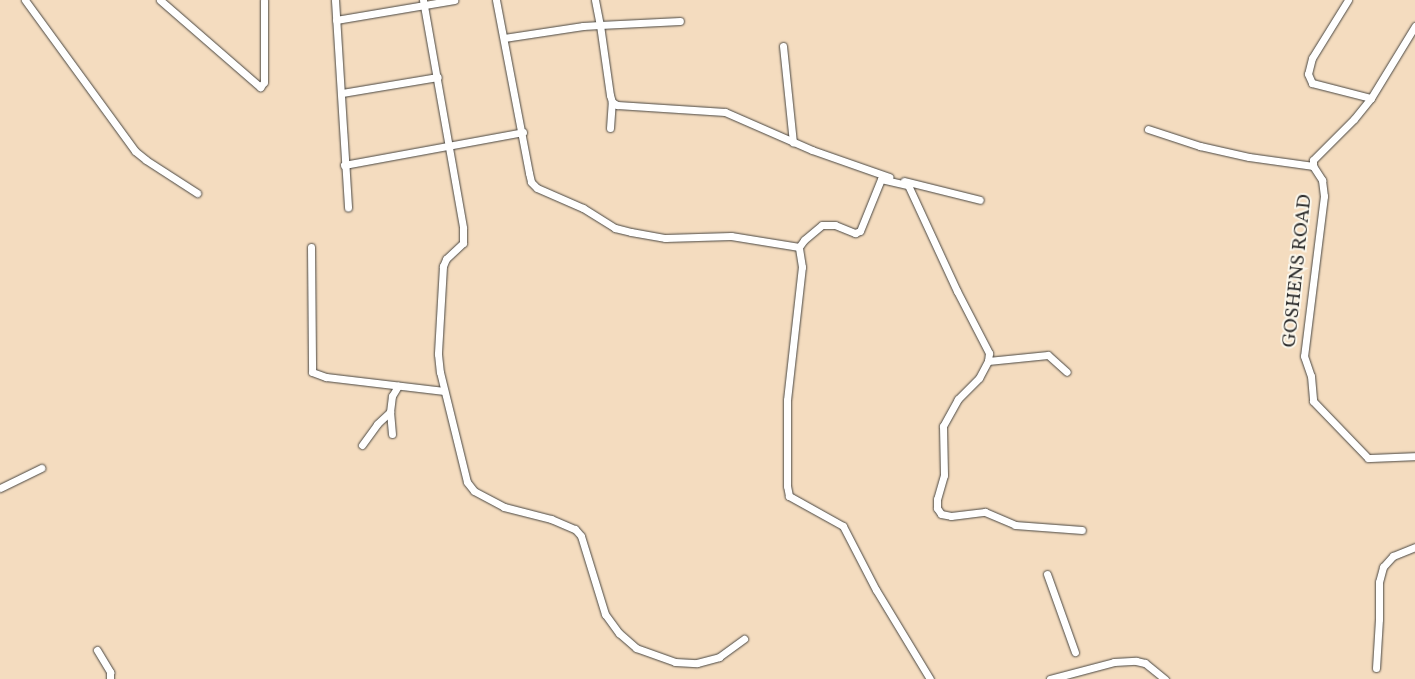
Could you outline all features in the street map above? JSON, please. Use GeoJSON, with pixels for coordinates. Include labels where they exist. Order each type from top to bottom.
{"type":"FeatureCollection","features":[{"type":"Feature","properties":{"kind":"street"},"geometry":{"type":"LineString","coordinates":[[25,0],[135,150],[196,193]]}},
{"type":"Feature","properties":{"kind":"street"},"geometry":{"type":"LineString","coordinates":[[160,0],[260,87],[264,82],[265,63],[264,0]]}},
{"type":"Feature","properties":{"kind":"street"},"geometry":{"type":"LineString","coordinates":[[335,0],[348,208]]}},
{"type":"Feature","properties":{"kind":"street"},"geometry":{"type":"LineString","coordinates":[[336,20],[424,3],[454,0]]}},
{"type":"Feature","properties":{"kind":"street"},"geometry":{"type":"LineString","coordinates":[[496,0],[523,132],[531,182],[537,188],[583,208],[615,228],[665,238],[731,236],[799,247]]}},
{"type":"Feature","properties":{"kind":"street"},"geometry":{"type":"LineString","coordinates":[[595,0],[612,102],[610,128]]}},
{"type":"Feature","properties":{"kind":"street"},"geometry":{"type":"LineString","coordinates":[[1348,0],[1312,58],[1308,74],[1312,83],[1371,98]]}},
{"type":"Feature","properties":{"kind":"street"},"geometry":{"type":"LineString","coordinates":[[424,3],[463,228],[463,243],[446,259],[441,275],[438,354],[444,391],[464,474],[470,487],[504,507],[551,519],[575,529],[580,536],[605,614],[619,632],[636,648],[675,662],[697,663],[719,657],[744,639]]}},
{"type":"Feature","properties":{"kind":"street"},"geometry":{"type":"LineString","coordinates":[[504,38],[583,26],[680,21]]}},
{"type":"Feature","properties":{"kind":"street","name":"GOSHENS ROAD"},"geometry":{"type":"LineString","coordinates":[[1415,26],[1371,98],[1354,119],[1313,160],[1313,166],[1322,180],[1324,196],[1304,356],[1311,376],[1313,401],[1368,458],[1415,456]]}},
{"type":"Feature","properties":{"kind":"street"},"geometry":{"type":"LineString","coordinates":[[783,46],[793,142]]}},
{"type":"Feature","properties":{"kind":"street"},"geometry":{"type":"LineString","coordinates":[[342,93],[438,77]]}},
{"type":"Feature","properties":{"kind":"street"},"geometry":{"type":"LineString","coordinates":[[612,102],[625,107],[725,112],[793,142],[874,172],[980,200]]}},
{"type":"Feature","properties":{"kind":"street"},"geometry":{"type":"LineString","coordinates":[[1148,129],[1200,146],[1241,155],[1313,166]]}},
{"type":"Feature","properties":{"kind":"street"},"geometry":{"type":"LineString","coordinates":[[344,165],[448,148],[523,132]]}},
{"type":"Feature","properties":{"kind":"street"},"geometry":{"type":"LineString","coordinates":[[930,679],[876,590],[843,526],[789,496],[787,486],[787,400],[802,267],[799,247],[804,240],[822,225],[835,225],[855,233],[860,231],[881,179],[908,185],[957,291],[989,353],[988,361],[979,378],[951,409],[943,426],[944,475],[937,499],[937,508],[941,514],[951,516],[985,512],[1015,525],[1082,530]]}},
{"type":"Feature","properties":{"kind":"street"},"geometry":{"type":"LineString","coordinates":[[311,247],[312,372],[326,377],[444,391]]}},
{"type":"Feature","properties":{"kind":"street"},"geometry":{"type":"LineString","coordinates":[[988,361],[1048,355],[1066,372]]}},
{"type":"Feature","properties":{"kind":"street"},"geometry":{"type":"LineString","coordinates":[[392,434],[390,412],[392,396],[398,386]]}},
{"type":"Feature","properties":{"kind":"street"},"geometry":{"type":"LineString","coordinates":[[362,445],[377,424],[390,412]]}},
{"type":"Feature","properties":{"kind":"street"},"geometry":{"type":"LineString","coordinates":[[0,488],[41,468]]}},
{"type":"Feature","properties":{"kind":"street"},"geometry":{"type":"LineString","coordinates":[[1376,668],[1379,582],[1383,567],[1393,556],[1415,547]]}},
{"type":"Feature","properties":{"kind":"street"},"geometry":{"type":"LineString","coordinates":[[1047,574],[1075,652]]}},
{"type":"Feature","properties":{"kind":"street"},"geometry":{"type":"LineString","coordinates":[[97,650],[110,672],[110,679]]}},
{"type":"Feature","properties":{"kind":"street"},"geometry":{"type":"LineString","coordinates":[[1050,679],[1114,662],[1136,661],[1145,663],[1165,679]]}}]}
